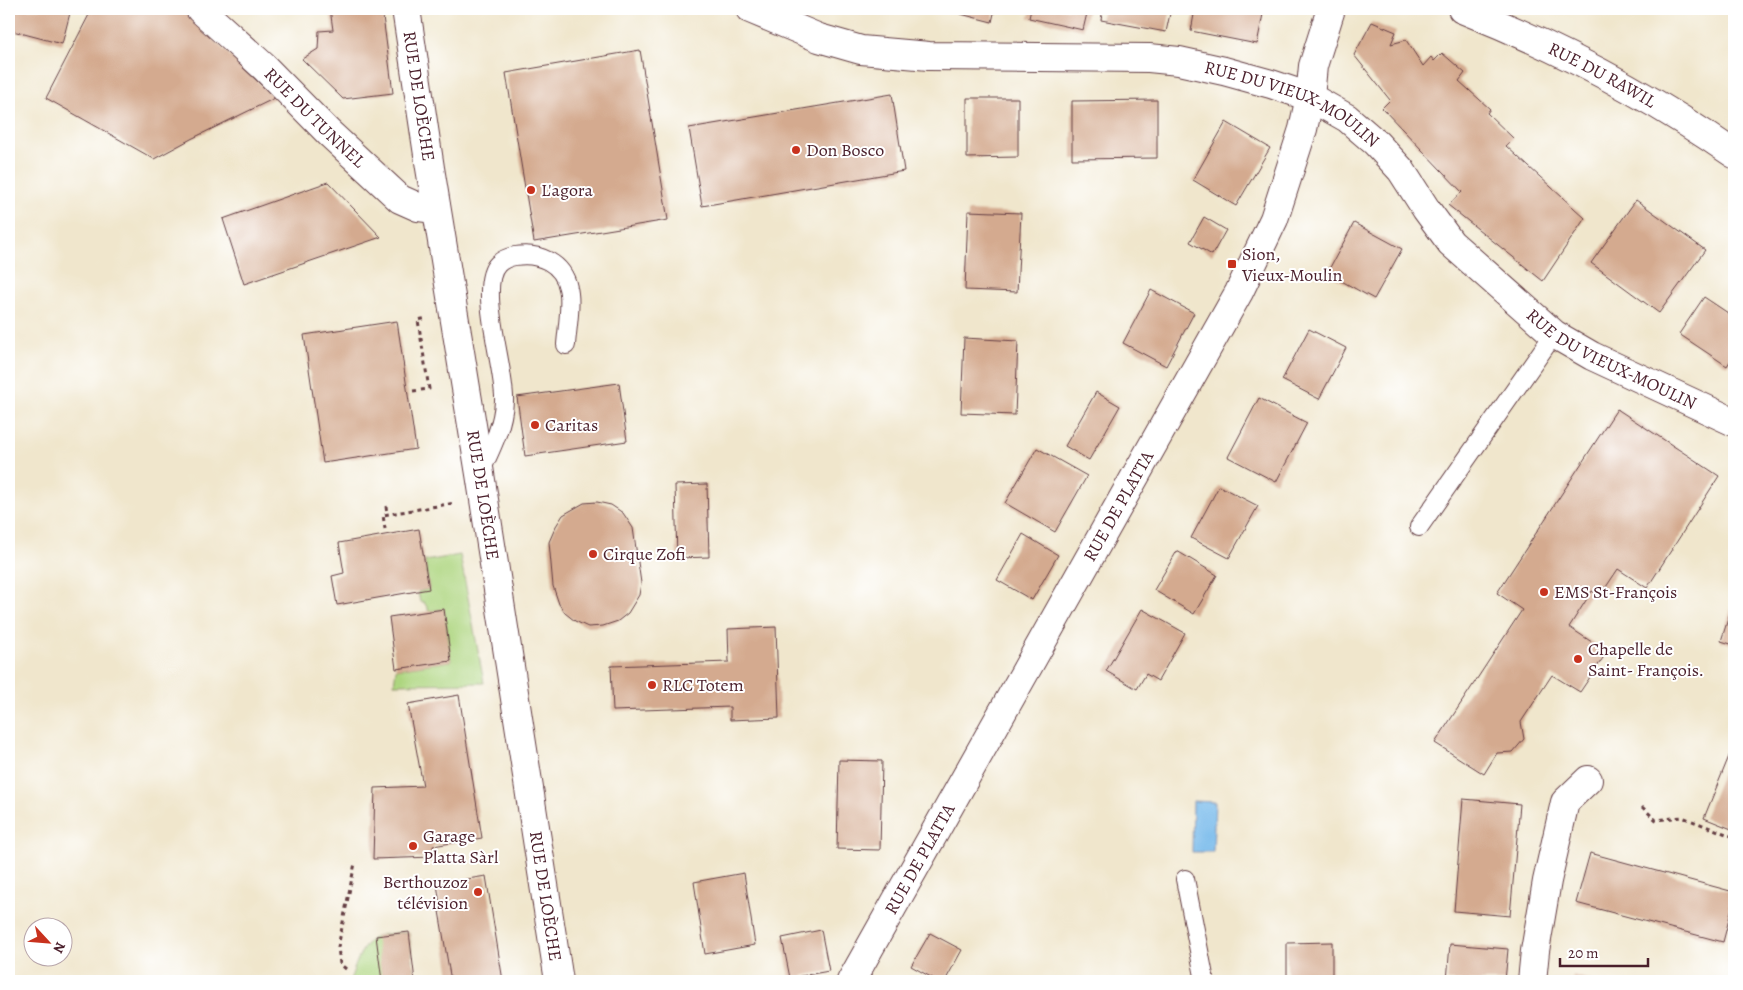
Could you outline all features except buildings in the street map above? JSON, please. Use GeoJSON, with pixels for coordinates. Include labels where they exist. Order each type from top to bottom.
{"type":"FeatureCollection","features":[{"type":"Feature","properties":{"kind":"street","name":"RUE DU TUNNEL"},"geometry":{"type":"LineString","coordinates":[[200,9],[263,66],[329,133],[400,199],[418,207],[436,207]]}},
{"type":"Feature","properties":{"kind":"street","name":"RUE DE LOÈCHE"},"geometry":{"type":"LineString","coordinates":[[406,9],[559,981]]}},
{"type":"Feature","properties":{"kind":"street","name":"RUE DU VIEUX-MOULIN"},"geometry":{"type":"LineString","coordinates":[[750,9],[819,38],[861,50],[929,56],[1149,58],[1179,61],[1224,71],[1310,97],[1347,118],[1376,143],[1401,170],[1451,243],[1554,334],[1592,356],[1734,422]]}},
{"type":"Feature","properties":{"kind":"street","name":"RUE DE PLATTA"},"geometry":{"type":"LineString","coordinates":[[851,981],[1239,292],[1274,219],[1304,129],[1313,66],[1331,9]]}},
{"type":"Feature","properties":{"kind":"street","name":"RUE DU RAWIL"},"geometry":{"type":"LineString","coordinates":[[1462,9],[1590,66],[1697,128],[1734,154]]}},
{"type":"Feature","properties":{"kind":"street"},"geometry":{"type":"LineString","coordinates":[[1532,981],[1547,881],[1560,822],[1566,802],[1588,780]]}},
{"type":"Feature","properties":{"kind":"lane"},"geometry":{"type":"LineString","coordinates":[[480,474],[498,434],[504,401],[491,308],[491,279],[497,265],[506,258],[523,255],[539,256],[555,265],[563,275],[568,288],[569,314],[566,345]]}},
{"type":"Feature","properties":{"kind":"lane"},"geometry":{"type":"LineString","coordinates":[[1419,527],[1554,334]]}},
{"type":"Feature","properties":{"kind":"lane"},"geometry":{"type":"LineString","coordinates":[[1185,879],[1205,981]]}},
{"type":"Feature","properties":{"kind":"path"},"geometry":{"type":"LineString","coordinates":[[413,391],[429,389],[418,320],[428,318]]}},
{"type":"Feature","properties":{"kind":"path"},"geometry":{"type":"LineString","coordinates":[[386,529],[383,515],[456,503]]}},
{"type":"Feature","properties":{"kind":"path"},"geometry":{"type":"LineString","coordinates":[[386,506],[388,514]]}},
{"type":"Feature","properties":{"kind":"path"},"geometry":{"type":"LineString","coordinates":[[1642,807],[1656,820],[1682,817],[1734,837]]}},
{"type":"Feature","properties":{"kind":"path"},"geometry":{"type":"LineString","coordinates":[[346,969],[340,964],[338,947],[355,864]]}},
{"type":"Feature","properties":{"kind":"green space"},"geometry":{"type":"Polygon","coordinates":[[[460,555],[484,683],[394,684],[396,669],[451,661],[444,609],[429,611],[424,602],[420,602],[418,592],[429,589],[425,561],[460,555]]]}},
{"type":"Feature","properties":{"kind":"green space"},"geometry":{"type":"Polygon","coordinates":[[[409,932],[415,981],[350,981],[360,955],[368,943],[378,936],[385,934],[409,932]]]}},
{"type":"Feature","properties":{"kind":"water"},"geometry":{"type":"Polygon","coordinates":[[[1193,801],[1215,802],[1213,852],[1192,852],[1193,801]]]}},
{"type":"Feature","properties":{"kind":"place","name":"Don Bosco"},"geometry":{"type":"Point","coordinates":[796,150]}},
{"type":"Feature","properties":{"kind":"place","name":"L'agora"},"geometry":{"type":"Point","coordinates":[531,190]}},
{"type":"Feature","properties":{"kind":"place","name":"Sion, Vieux-Moulin"},"geometry":{"type":"Point","coordinates":[1232,264]}},
{"type":"Feature","properties":{"kind":"place","name":"Caritas"},"geometry":{"type":"Point","coordinates":[535,425]}},
{"type":"Feature","properties":{"kind":"place","name":"Cirque Zofi"},"geometry":{"type":"Point","coordinates":[593,554]}},
{"type":"Feature","properties":{"kind":"place","name":"EMS St-François"},"geometry":{"type":"Point","coordinates":[1544,592]}},
{"type":"Feature","properties":{"kind":"place","name":"Chapelle de Saint- François."},"geometry":{"type":"Point","coordinates":[1578,659]}},
{"type":"Feature","properties":{"kind":"place","name":"RLC Totem"},"geometry":{"type":"Point","coordinates":[652,685]}},
{"type":"Feature","properties":{"kind":"place","name":"Garage Platta Sàrl"},"geometry":{"type":"Point","coordinates":[413,846]}},
{"type":"Feature","properties":{"kind":"place","name":"Berthouzoz télévision"},"geometry":{"type":"Point","coordinates":[478,892]}}]}
